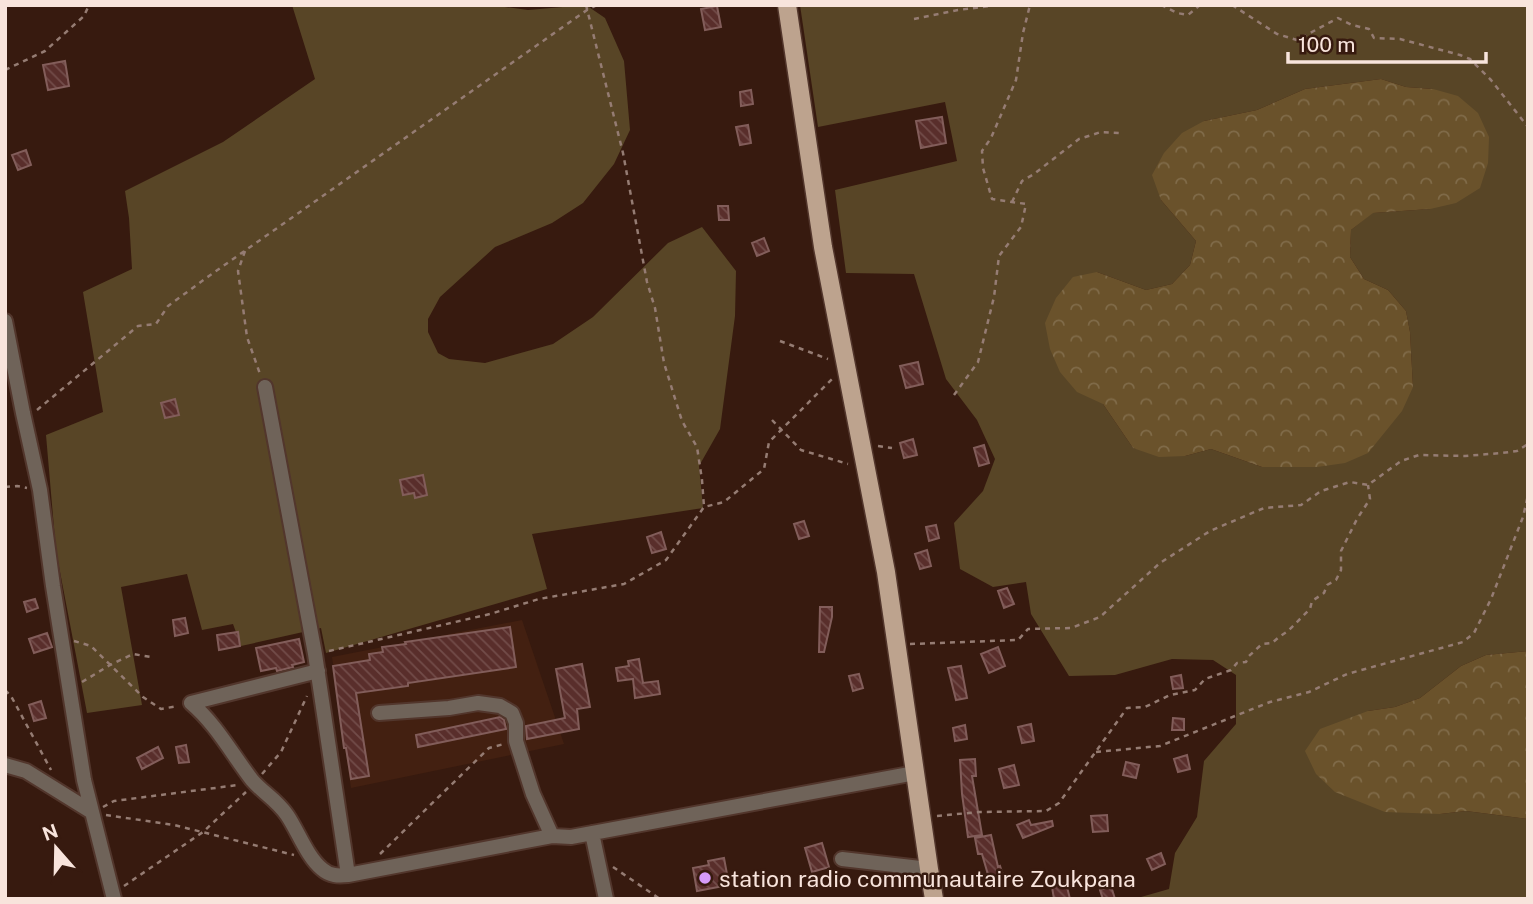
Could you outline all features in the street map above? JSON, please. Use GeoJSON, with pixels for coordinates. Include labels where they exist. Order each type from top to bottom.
{"type":"FeatureCollection","features":[{"type":"Feature","properties":{"kind":"main road"},"geometry":{"type":"LineString","coordinates":[[787,5],[823,247],[886,572],[934,899]]}},
{"type":"Feature","properties":{"kind":"street"},"geometry":{"type":"LineString","coordinates":[[5,321],[40,490],[80,756],[113,896]]}},
{"type":"Feature","properties":{"kind":"street"},"geometry":{"type":"LineString","coordinates":[[265,387],[318,671],[348,875]]}},
{"type":"Feature","properties":{"kind":"street"},"geometry":{"type":"LineString","coordinates":[[191,703],[318,671]]}},
{"type":"Feature","properties":{"kind":"street"},"geometry":{"type":"LineString","coordinates":[[191,703],[204,714],[255,783],[275,800],[287,815],[314,860],[323,870],[335,876],[552,836],[570,837],[915,773]]}},
{"type":"Feature","properties":{"kind":"street"},"geometry":{"type":"LineString","coordinates":[[379,713],[478,704],[500,706],[512,713],[516,723],[516,741],[533,794],[552,836]]}},
{"type":"Feature","properties":{"kind":"street"},"geometry":{"type":"LineString","coordinates":[[5,765],[26,771],[92,812]]}},
{"type":"Feature","properties":{"kind":"street"},"geometry":{"type":"LineString","coordinates":[[592,833],[606,899]]}},
{"type":"Feature","properties":{"kind":"street"},"geometry":{"type":"LineString","coordinates":[[842,859],[929,869]]}},
{"type":"Feature","properties":{"kind":"path"},"geometry":{"type":"LineString","coordinates":[[5,70],[46,51],[84,16],[89,5]]}},
{"type":"Feature","properties":{"kind":"path"},"geometry":{"type":"LineString","coordinates":[[586,5],[623,153],[664,363],[682,421],[697,447],[704,507]]}},
{"type":"Feature","properties":{"kind":"path"},"geometry":{"type":"LineString","coordinates":[[23,413],[39,410],[138,326],[156,324],[168,306],[597,5]]}},
{"type":"Feature","properties":{"kind":"path"},"geometry":{"type":"LineString","coordinates":[[914,19],[999,5]]}},
{"type":"Feature","properties":{"kind":"path"},"geometry":{"type":"LineString","coordinates":[[954,395],[978,362],[994,297],[999,256],[1021,227],[1026,204],[992,199],[983,168],[982,151],[991,138],[1016,80],[1030,5]]}},
{"type":"Feature","properties":{"kind":"path"},"geometry":{"type":"LineString","coordinates":[[1161,5],[1188,15],[1200,5]]}},
{"type":"Feature","properties":{"kind":"path"},"geometry":{"type":"LineString","coordinates":[[1232,5],[1278,34],[1297,40],[1338,18],[1368,29],[1374,38],[1400,39],[1470,59],[1491,80],[1528,127]]}},
{"type":"Feature","properties":{"kind":"path"},"geometry":{"type":"LineString","coordinates":[[1012,202],[1022,181],[1079,139],[1101,132],[1121,133]]}},
{"type":"Feature","properties":{"kind":"path"},"geometry":{"type":"LineString","coordinates":[[246,251],[238,271],[247,337],[265,387]]}},
{"type":"Feature","properties":{"kind":"path"},"geometry":{"type":"LineString","coordinates":[[315,654],[490,614],[539,599],[624,584],[666,560],[704,507],[723,502],[764,469],[769,442],[846,366],[780,341]]}},
{"type":"Feature","properties":{"kind":"path"},"geometry":{"type":"LineString","coordinates":[[772,420],[801,450],[866,469]]}},
{"type":"Feature","properties":{"kind":"path"},"geometry":{"type":"LineString","coordinates":[[896,645],[1017,640],[1028,629],[1071,628],[1100,617],[1160,563],[1210,531],[1264,508],[1301,505],[1321,491],[1350,482],[1368,485],[1401,461],[1419,455],[1465,456],[1517,452],[1528,444]]}},
{"type":"Feature","properties":{"kind":"path"},"geometry":{"type":"LineString","coordinates":[[921,817],[979,812],[1046,811],[1059,803],[1127,708],[1145,707],[1170,695],[1195,690],[1205,678],[1231,670],[1237,663],[1246,662],[1262,644],[1272,643],[1310,609],[1312,601],[1324,593],[1327,584],[1336,580],[1341,570],[1340,551],[1370,499],[1368,485]]}},
{"type":"Feature","properties":{"kind":"path"},"geometry":{"type":"LineString","coordinates":[[5,487],[40,490]]}},
{"type":"Feature","properties":{"kind":"path"},"geometry":{"type":"LineString","coordinates":[[1096,752],[1160,746],[1269,702],[1309,692],[1347,674],[1463,642],[1474,633],[1491,599],[1523,517],[1528,495]]}},
{"type":"Feature","properties":{"kind":"path"},"geometry":{"type":"LineString","coordinates":[[62,637],[91,646],[143,697],[161,709],[191,703]]}},
{"type":"Feature","properties":{"kind":"path"},"geometry":{"type":"LineString","coordinates":[[70,689],[133,654],[151,657]]}},
{"type":"Feature","properties":{"kind":"path"},"geometry":{"type":"LineString","coordinates":[[5,690],[11,696],[52,771]]}},
{"type":"Feature","properties":{"kind":"path"},"geometry":{"type":"LineString","coordinates":[[113,896],[203,832],[255,783],[281,752],[308,694]]}},
{"type":"Feature","properties":{"kind":"path"},"geometry":{"type":"LineString","coordinates":[[380,854],[489,748],[516,741]]}},
{"type":"Feature","properties":{"kind":"path"},"geometry":{"type":"LineString","coordinates":[[92,812],[114,801],[255,783]]}},
{"type":"Feature","properties":{"kind":"path"},"geometry":{"type":"LineString","coordinates":[[92,812],[174,825],[314,860]]}},
{"type":"Feature","properties":{"kind":"path"},"geometry":{"type":"LineString","coordinates":[[596,856],[660,899]]}},
{"type":"Feature","properties":{"kind":"shaded area"},"geometry":{"type":"Polygon","coordinates":[[[292,5],[490,5],[528,10],[586,5],[605,18],[624,61],[630,130],[614,164],[583,203],[552,223],[495,247],[440,297],[428,319],[428,332],[438,353],[449,359],[485,363],[553,344],[593,317],[668,243],[702,227],[736,271],[735,316],[720,429],[699,466],[703,508],[532,534],[547,589],[326,653],[321,628],[241,646],[233,624],[202,630],[187,574],[121,587],[142,705],[87,713],[56,551],[46,435],[103,412],[83,292],[132,269],[125,191],[223,142],[315,79],[292,5]]]}},
{"type":"Feature","properties":{"kind":"shaded area"},"geometry":{"type":"Polygon","coordinates":[[[800,5],[1528,5],[1528,651],[1486,655],[1461,666],[1420,698],[1395,707],[1368,711],[1440,814],[1466,811],[1528,819],[1528,899],[1134,899],[1169,889],[1175,853],[1197,817],[1204,761],[1236,724],[1236,675],[1213,660],[1172,659],[1115,675],[1069,676],[1031,614],[1026,582],[993,587],[960,569],[954,523],[983,491],[995,459],[977,420],[946,379],[914,274],[846,273],[835,190],[957,161],[945,102],[818,127],[800,5]],[[1381,79],[1305,89],[1257,110],[1204,121],[1161,200],[1196,241],[1190,265],[1172,284],[1146,290],[1097,272],[1103,404],[1133,448],[1185,456],[1211,449],[1262,467],[1413,387],[1406,311],[1388,290],[1364,279],[1350,257],[1351,230],[1372,213],[1430,209],[1433,89],[1406,87],[1381,79]]]}},
{"type":"Feature","properties":{"kind":"shaded area"},"geometry":{"type":"Polygon","coordinates":[[[522,620],[564,744],[351,788],[332,657],[522,620]]]}},
{"type":"Feature","properties":{"kind":"green space"},"geometry":{"type":"Polygon","coordinates":[[[1381,79],[1406,87],[1433,89],[1458,96],[1478,113],[1489,137],[1488,163],[1480,188],[1456,203],[1430,209],[1373,213],[1351,230],[1350,257],[1364,279],[1388,290],[1406,311],[1413,387],[1402,411],[1368,453],[1345,463],[1317,467],[1262,467],[1211,449],[1185,456],[1159,457],[1133,448],[1103,404],[1077,392],[1060,372],[1050,349],[1045,323],[1056,298],[1073,277],[1097,272],[1146,290],[1172,284],[1190,265],[1196,241],[1161,200],[1152,175],[1164,153],[1182,133],[1204,121],[1257,110],[1305,89],[1381,79]]]}},
{"type":"Feature","properties":{"kind":"green space"},"geometry":{"type":"Polygon","coordinates":[[[1528,651],[1528,819],[1466,811],[1440,814],[1385,812],[1335,792],[1316,774],[1305,751],[1320,729],[1368,711],[1395,707],[1420,698],[1461,666],[1486,655],[1528,651]]]}},
{"type":"Feature","properties":{"kind":"building"},"geometry":{"type":"Polygon","coordinates":[[[717,6],[721,27],[705,30],[701,9],[717,6]]]}},
{"type":"Feature","properties":{"kind":"building"},"geometry":{"type":"Polygon","coordinates":[[[65,61],[69,86],[48,90],[43,65],[65,61]]]}},
{"type":"Feature","properties":{"kind":"building"},"geometry":{"type":"Polygon","coordinates":[[[751,90],[753,104],[741,106],[740,92],[751,90]]]}},
{"type":"Feature","properties":{"kind":"building"},"geometry":{"type":"Polygon","coordinates":[[[942,117],[946,143],[921,148],[916,121],[942,117]]]}},
{"type":"Feature","properties":{"kind":"building"},"geometry":{"type":"Polygon","coordinates":[[[748,125],[751,143],[740,145],[736,127],[748,125]]]}},
{"type":"Feature","properties":{"kind":"building"},"geometry":{"type":"Polygon","coordinates":[[[26,150],[31,165],[18,170],[12,155],[26,150]]]}},
{"type":"Feature","properties":{"kind":"building"},"geometry":{"type":"Polygon","coordinates":[[[718,206],[728,206],[729,220],[719,220],[718,206]]]}},
{"type":"Feature","properties":{"kind":"building"},"geometry":{"type":"Polygon","coordinates":[[[764,238],[769,251],[757,256],[752,243],[764,238]]]}},
{"type":"Feature","properties":{"kind":"building"},"geometry":{"type":"Polygon","coordinates":[[[918,362],[923,384],[906,388],[900,366],[918,362]]]}},
{"type":"Feature","properties":{"kind":"building"},"geometry":{"type":"Polygon","coordinates":[[[175,399],[179,415],[165,418],[161,403],[175,399]]]}},
{"type":"Feature","properties":{"kind":"building"},"geometry":{"type":"Polygon","coordinates":[[[913,439],[917,455],[904,458],[900,443],[913,439]]]}},
{"type":"Feature","properties":{"kind":"building"},"geometry":{"type":"Polygon","coordinates":[[[984,445],[989,463],[979,466],[974,448],[984,445]]]}},
{"type":"Feature","properties":{"kind":"building"},"geometry":{"type":"Polygon","coordinates":[[[423,475],[427,495],[415,498],[414,493],[403,495],[400,480],[423,475]]]}},
{"type":"Feature","properties":{"kind":"building"},"geometry":{"type":"Polygon","coordinates":[[[804,521],[809,536],[799,539],[794,524],[804,521]]]}},
{"type":"Feature","properties":{"kind":"building"},"geometry":{"type":"Polygon","coordinates":[[[936,525],[939,538],[929,541],[926,527],[936,525]]]}},
{"type":"Feature","properties":{"kind":"building"},"geometry":{"type":"Polygon","coordinates":[[[661,532],[666,549],[652,553],[647,537],[661,532]]]}},
{"type":"Feature","properties":{"kind":"building"},"geometry":{"type":"Polygon","coordinates":[[[927,550],[931,566],[920,569],[915,554],[927,550]]]}},
{"type":"Feature","properties":{"kind":"building"},"geometry":{"type":"Polygon","coordinates":[[[1007,588],[1014,604],[1004,608],[998,591],[1007,588]]]}},
{"type":"Feature","properties":{"kind":"building"},"geometry":{"type":"Polygon","coordinates":[[[35,599],[38,608],[27,612],[24,602],[35,599]]]}},
{"type":"Feature","properties":{"kind":"building"},"geometry":{"type":"Polygon","coordinates":[[[820,607],[832,607],[824,652],[819,652],[820,607]]]}},
{"type":"Feature","properties":{"kind":"building"},"geometry":{"type":"Polygon","coordinates":[[[185,618],[188,633],[175,636],[173,620],[185,618]]]}},
{"type":"Feature","properties":{"kind":"building"},"geometry":{"type":"Polygon","coordinates":[[[510,627],[516,667],[356,693],[369,776],[351,779],[333,666],[370,660],[369,654],[383,652],[382,647],[510,627]]]}},
{"type":"Feature","properties":{"kind":"building"},"geometry":{"type":"Polygon","coordinates":[[[238,632],[240,646],[219,650],[217,635],[238,632]]]}},
{"type":"Feature","properties":{"kind":"building"},"geometry":{"type":"Polygon","coordinates":[[[47,633],[52,647],[34,653],[29,639],[47,633]]]}},
{"type":"Feature","properties":{"kind":"building"},"geometry":{"type":"Polygon","coordinates":[[[299,639],[304,662],[277,671],[276,668],[261,671],[256,648],[299,639]]]}},
{"type":"Feature","properties":{"kind":"building"},"geometry":{"type":"Polygon","coordinates":[[[998,647],[1005,666],[989,673],[981,654],[998,647]]]}},
{"type":"Feature","properties":{"kind":"building"},"geometry":{"type":"Polygon","coordinates":[[[639,659],[643,683],[658,681],[660,694],[635,698],[633,679],[618,681],[616,668],[629,666],[628,661],[639,659]]]}},
{"type":"Feature","properties":{"kind":"building"},"geometry":{"type":"Polygon","coordinates":[[[582,664],[590,707],[577,709],[579,729],[527,739],[526,726],[565,718],[556,669],[582,664]]]}},
{"type":"Feature","properties":{"kind":"building"},"geometry":{"type":"Polygon","coordinates":[[[961,666],[967,698],[956,700],[948,668],[961,666]]]}},
{"type":"Feature","properties":{"kind":"building"},"geometry":{"type":"Polygon","coordinates":[[[859,674],[863,688],[853,691],[849,676],[859,674]]]}},
{"type":"Feature","properties":{"kind":"building"},"geometry":{"type":"Polygon","coordinates":[[[1181,675],[1183,688],[1173,689],[1171,677],[1181,675]]]}},
{"type":"Feature","properties":{"kind":"building"},"geometry":{"type":"Polygon","coordinates":[[[41,701],[46,718],[34,721],[29,705],[41,701]]]}},
{"type":"Feature","properties":{"kind":"building"},"geometry":{"type":"Polygon","coordinates":[[[500,717],[504,720],[506,729],[418,747],[416,735],[500,717]]]}},
{"type":"Feature","properties":{"kind":"building"},"geometry":{"type":"Polygon","coordinates":[[[1173,718],[1184,719],[1184,730],[1172,730],[1173,718]]]}},
{"type":"Feature","properties":{"kind":"building"},"geometry":{"type":"Polygon","coordinates":[[[1031,724],[1034,741],[1022,743],[1018,727],[1031,724]]]}},
{"type":"Feature","properties":{"kind":"building"},"geometry":{"type":"Polygon","coordinates":[[[965,725],[967,739],[955,741],[953,728],[965,725]]]}},
{"type":"Feature","properties":{"kind":"building"},"geometry":{"type":"Polygon","coordinates":[[[186,745],[189,762],[179,763],[176,747],[186,745]]]}},
{"type":"Feature","properties":{"kind":"building"},"geometry":{"type":"Polygon","coordinates":[[[158,747],[163,758],[142,769],[137,758],[158,747]]]}},
{"type":"Feature","properties":{"kind":"building"},"geometry":{"type":"Polygon","coordinates":[[[1187,755],[1190,769],[1178,772],[1174,759],[1187,755]]]}},
{"type":"Feature","properties":{"kind":"building"},"geometry":{"type":"Polygon","coordinates":[[[975,759],[976,776],[972,776],[982,835],[968,837],[960,760],[975,759]]]}},
{"type":"Feature","properties":{"kind":"building"},"geometry":{"type":"Polygon","coordinates":[[[1126,762],[1139,765],[1136,778],[1123,775],[1126,762]]]}},
{"type":"Feature","properties":{"kind":"building"},"geometry":{"type":"Polygon","coordinates":[[[1014,765],[1019,785],[1004,788],[999,769],[1014,765]]]}},
{"type":"Feature","properties":{"kind":"building"},"geometry":{"type":"Polygon","coordinates":[[[1107,815],[1108,831],[1093,832],[1091,816],[1107,815]]]}},
{"type":"Feature","properties":{"kind":"building"},"geometry":{"type":"Polygon","coordinates":[[[1029,820],[1031,825],[1052,821],[1053,826],[1023,838],[1017,825],[1029,820]]]}},
{"type":"Feature","properties":{"kind":"building"},"geometry":{"type":"Polygon","coordinates":[[[991,835],[998,867],[1000,866],[1005,881],[991,885],[982,854],[978,854],[975,838],[991,835]]]}},
{"type":"Feature","properties":{"kind":"building"},"geometry":{"type":"Polygon","coordinates":[[[822,843],[829,867],[812,872],[805,848],[822,843]]]}},
{"type":"Feature","properties":{"kind":"building"},"geometry":{"type":"Polygon","coordinates":[[[1161,853],[1165,864],[1152,870],[1147,859],[1161,853]]]}},
{"type":"Feature","properties":{"kind":"building"},"geometry":{"type":"Polygon","coordinates":[[[724,858],[729,885],[697,891],[693,868],[724,858]]]}},
{"type":"Feature","properties":{"kind":"building"},"geometry":{"type":"Polygon","coordinates":[[[1066,883],[1070,899],[1054,899],[1052,887],[1066,883]]]}},
{"type":"Feature","properties":{"kind":"building"},"geometry":{"type":"Polygon","coordinates":[[[1111,886],[1115,899],[1103,899],[1100,890],[1111,886]]]}},
{"type":"Feature","properties":{"kind":"place","name":"station radio communautaire Zoukpana"},"geometry":{"type":"Point","coordinates":[705,878]}}]}
